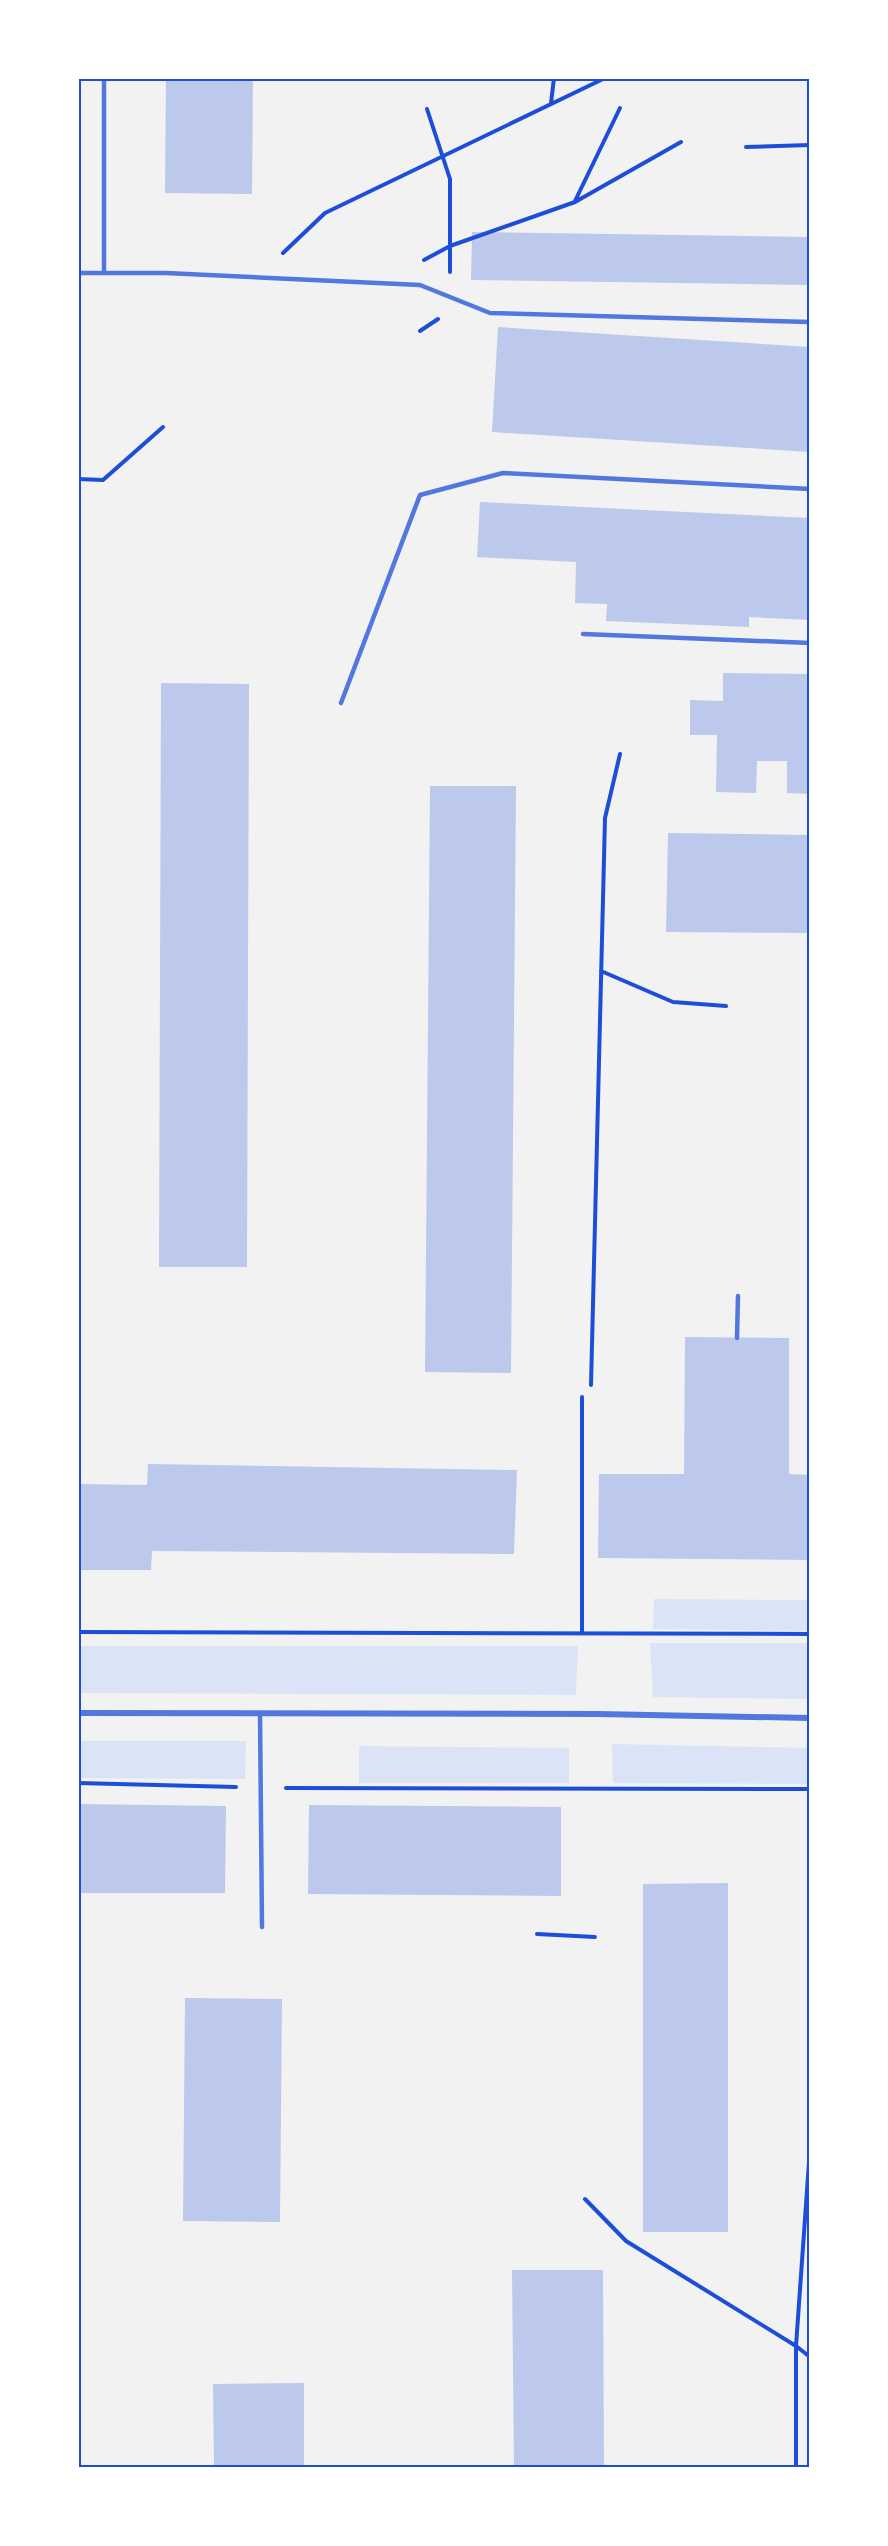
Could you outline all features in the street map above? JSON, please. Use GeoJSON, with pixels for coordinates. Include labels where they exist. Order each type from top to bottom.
{"type":"FeatureCollection","features":[{"type":"Feature","properties":{"kind":"street"},"geometry":{"type":"LineString","coordinates":[[78,1713],[598,1714],[810,1718]]}},
{"type":"Feature","properties":{"kind":"lane"},"geometry":{"type":"LineString","coordinates":[[104,78],[104,273]]}},
{"type":"Feature","properties":{"kind":"lane"},"geometry":{"type":"LineString","coordinates":[[78,273],[166,273],[420,285],[490,313],[810,322]]}},
{"type":"Feature","properties":{"kind":"lane"},"geometry":{"type":"LineString","coordinates":[[341,703],[420,495],[503,473],[810,489]]}},
{"type":"Feature","properties":{"kind":"lane"},"geometry":{"type":"LineString","coordinates":[[583,634],[810,643]]}},
{"type":"Feature","properties":{"kind":"lane"},"geometry":{"type":"LineString","coordinates":[[737,1338],[738,1296]]}},
{"type":"Feature","properties":{"kind":"lane"},"geometry":{"type":"LineString","coordinates":[[260,1713],[262,1927]]}},
{"type":"Feature","properties":{"kind":"path"},"geometry":{"type":"LineString","coordinates":[[551,103],[554,78]]}},
{"type":"Feature","properties":{"kind":"path"},"geometry":{"type":"LineString","coordinates":[[282,254],[325,213],[601,80]]}},
{"type":"Feature","properties":{"kind":"path"},"geometry":{"type":"LineString","coordinates":[[574,202],[620,108]]}},
{"type":"Feature","properties":{"kind":"path"},"geometry":{"type":"LineString","coordinates":[[427,109],[450,179],[450,279]]}},
{"type":"Feature","properties":{"kind":"path"},"geometry":{"type":"LineString","coordinates":[[419,262],[450,246],[574,202],[681,142]]}},
{"type":"Feature","properties":{"kind":"path"},"geometry":{"type":"LineString","coordinates":[[746,147],[810,146]]}},
{"type":"Feature","properties":{"kind":"path"},"geometry":{"type":"LineString","coordinates":[[420,331],[440,318]]}},
{"type":"Feature","properties":{"kind":"path"},"geometry":{"type":"LineString","coordinates":[[78,479],[103,480],[163,427]]}},
{"type":"Feature","properties":{"kind":"path"},"geometry":{"type":"LineString","coordinates":[[591,1385],[604,818],[620,754]]}},
{"type":"Feature","properties":{"kind":"path"},"geometry":{"type":"LineString","coordinates":[[601,971],[673,1002],[726,1006]]}},
{"type":"Feature","properties":{"kind":"path"},"geometry":{"type":"LineString","coordinates":[[582,1396],[582,1632]]}},
{"type":"Feature","properties":{"kind":"path"},"geometry":{"type":"LineString","coordinates":[[78,1632],[810,1634]]}},
{"type":"Feature","properties":{"kind":"path"},"geometry":{"type":"LineString","coordinates":[[78,1783],[260,1787],[810,1789]]}},
{"type":"Feature","properties":{"kind":"path"},"geometry":{"type":"LineString","coordinates":[[537,1934],[595,1937]]}},
{"type":"Feature","properties":{"kind":"path"},"geometry":{"type":"LineString","coordinates":[[796,2468],[796,2346],[810,2148]]}},
{"type":"Feature","properties":{"kind":"path"},"geometry":{"type":"LineString","coordinates":[[585,2199],[626,2241],[796,2346],[810,2357]]}},
{"type":"Feature","properties":{"kind":"shaded area"},"geometry":{"type":"Polygon","coordinates":[[[654,1599],[810,1600],[810,1631],[653,1629],[654,1599]]]}},
{"type":"Feature","properties":{"kind":"shaded area"},"geometry":{"type":"Polygon","coordinates":[[[650,1643],[810,1643],[810,1699],[653,1697],[650,1643]]]}},
{"type":"Feature","properties":{"kind":"shaded area"},"geometry":{"type":"Polygon","coordinates":[[[78,1646],[578,1646],[576,1695],[78,1693],[78,1646]]]}},
{"type":"Feature","properties":{"kind":"shaded area"},"geometry":{"type":"Polygon","coordinates":[[[78,1741],[246,1741],[245,1779],[78,1778],[78,1741]]]}},
{"type":"Feature","properties":{"kind":"shaded area"},"geometry":{"type":"Polygon","coordinates":[[[612,1744],[810,1748],[810,1784],[613,1783],[612,1744]]]}},
{"type":"Feature","properties":{"kind":"shaded area"},"geometry":{"type":"Polygon","coordinates":[[[359,1746],[569,1748],[569,1783],[359,1783],[359,1746]]]}},
{"type":"Feature","properties":{"kind":"building"},"geometry":{"type":"Polygon","coordinates":[[[166,78],[253,78],[252,194],[165,193],[166,78]]]}},
{"type":"Feature","properties":{"kind":"building"},"geometry":{"type":"Polygon","coordinates":[[[472,232],[810,237],[810,285],[471,280],[472,232]]]}},
{"type":"Feature","properties":{"kind":"building"},"geometry":{"type":"Polygon","coordinates":[[[498,327],[810,347],[810,452],[492,432],[498,327]]]}},
{"type":"Feature","properties":{"kind":"building"},"geometry":{"type":"Polygon","coordinates":[[[78,332],[81,332],[81,473],[78,473],[78,332]]]}},
{"type":"Feature","properties":{"kind":"building"},"geometry":{"type":"Polygon","coordinates":[[[480,502],[810,518],[810,620],[749,617],[749,627],[606,621],[607,604],[575,603],[576,562],[477,557],[480,502]]]}},
{"type":"Feature","properties":{"kind":"building"},"geometry":{"type":"Polygon","coordinates":[[[723,673],[810,674],[810,794],[787,793],[787,761],[757,761],[756,793],[716,792],[717,735],[690,735],[690,700],[723,701],[723,673]]]}},
{"type":"Feature","properties":{"kind":"building"},"geometry":{"type":"Polygon","coordinates":[[[161,683],[249,684],[247,1267],[159,1267],[161,683]]]}},
{"type":"Feature","properties":{"kind":"building"},"geometry":{"type":"Polygon","coordinates":[[[430,786],[516,786],[511,1373],[425,1372],[430,786]]]}},
{"type":"Feature","properties":{"kind":"building"},"geometry":{"type":"Polygon","coordinates":[[[668,833],[810,835],[810,933],[666,932],[668,833]]]}},
{"type":"Feature","properties":{"kind":"building"},"geometry":{"type":"Polygon","coordinates":[[[685,1337],[789,1338],[789,1474],[810,1475],[810,1560],[598,1558],[599,1474],[684,1474],[685,1337]]]}},
{"type":"Feature","properties":{"kind":"building"},"geometry":{"type":"Polygon","coordinates":[[[148,1464],[517,1470],[514,1554],[152,1551],[151,1570],[78,1570],[78,1484],[147,1485],[148,1464]]]}},
{"type":"Feature","properties":{"kind":"building"},"geometry":{"type":"Polygon","coordinates":[[[78,1804],[226,1806],[225,1893],[78,1893],[78,1804]]]}},
{"type":"Feature","properties":{"kind":"building"},"geometry":{"type":"Polygon","coordinates":[[[309,1805],[561,1807],[561,1896],[308,1894],[309,1805]]]}},
{"type":"Feature","properties":{"kind":"building"},"geometry":{"type":"Polygon","coordinates":[[[728,1883],[728,2232],[643,2232],[643,1884],[728,1883]]]}},
{"type":"Feature","properties":{"kind":"building"},"geometry":{"type":"Polygon","coordinates":[[[185,1998],[282,1999],[280,2222],[183,2221],[185,1998]]]}},
{"type":"Feature","properties":{"kind":"building"},"geometry":{"type":"Polygon","coordinates":[[[512,2270],[603,2270],[604,2468],[514,2468],[512,2270]]]}},
{"type":"Feature","properties":{"kind":"building"},"geometry":{"type":"Polygon","coordinates":[[[304,2383],[304,2468],[214,2468],[213,2384],[304,2383]]]}}]}
